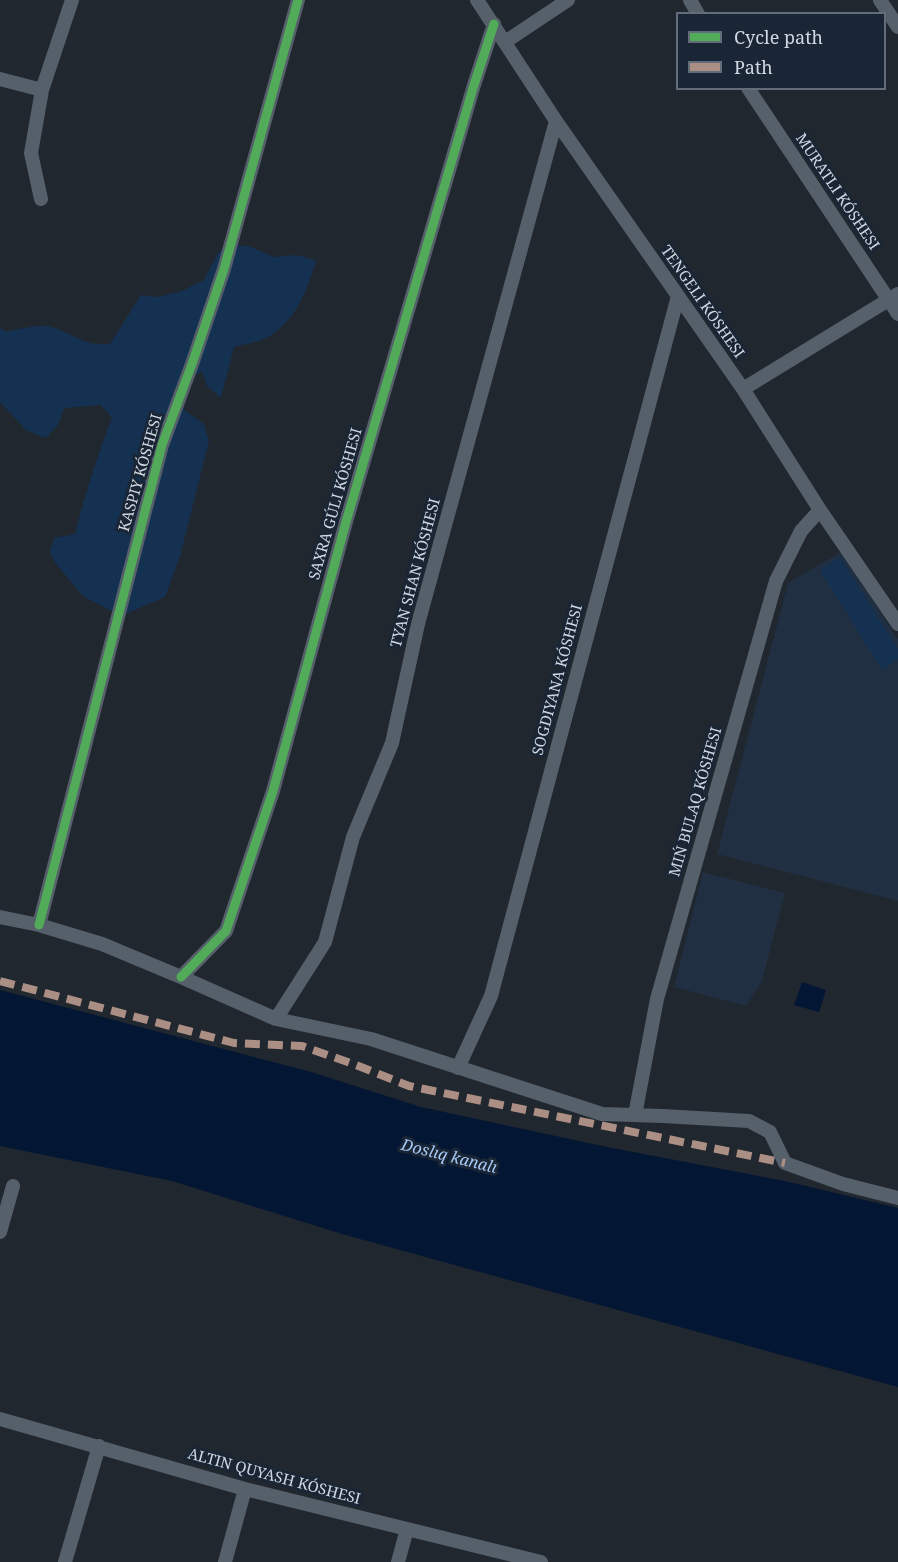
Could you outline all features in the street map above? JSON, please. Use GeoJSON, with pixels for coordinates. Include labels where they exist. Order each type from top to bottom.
{"type":"FeatureCollection","features":[{"type":"Feature","properties":{"kind":"street"},"geometry":{"type":"LineString","coordinates":[[41,199],[31,153],[42,90],[72,0]]}},
{"type":"Feature","properties":{"kind":"street","name":"KASPIY KÓSHESI"},"geometry":{"type":"LineString","coordinates":[[39,925],[162,445],[224,269],[298,0]]}},
{"type":"Feature","properties":{"kind":"street","name":"TENGELI KÓSHESI"},"geometry":{"type":"LineString","coordinates":[[477,0],[556,121],[743,389],[820,510],[898,624]]}},
{"type":"Feature","properties":{"kind":"street"},"geometry":{"type":"LineString","coordinates":[[505,42],[568,0]]}},
{"type":"Feature","properties":{"kind":"street"},"geometry":{"type":"LineString","coordinates":[[880,0],[898,27]]}},
{"type":"Feature","properties":{"kind":"street","name":"SAXRA GÚLI KÓSHESI"},"geometry":{"type":"LineString","coordinates":[[181,976],[226,931],[273,791],[346,522],[494,24]]}},
{"type":"Feature","properties":{"kind":"street"},"geometry":{"type":"LineString","coordinates":[[0,79],[42,90]]}},
{"type":"Feature","properties":{"kind":"street"},"geometry":{"type":"LineString","coordinates":[[749,90],[893,297],[898,314]]}},
{"type":"Feature","properties":{"kind":"street","name":"TYAN SHAN KÓSHESI"},"geometry":{"type":"LineString","coordinates":[[276,1019],[325,942],[352,837],[392,743],[418,624],[556,121]]}},
{"type":"Feature","properties":{"kind":"street","name":"SOGDIYANA KÓSHESI"},"geometry":{"type":"LineString","coordinates":[[458,1068],[491,996],[678,296]]}},
{"type":"Feature","properties":{"kind":"street"},"geometry":{"type":"LineString","coordinates":[[743,389],[893,297]]}},
{"type":"Feature","properties":{"kind":"street"},"geometry":{"type":"LineString","coordinates":[[635,1115],[657,999],[776,581],[801,531],[820,510]]}},
{"type":"Feature","properties":{"kind":"street"},"geometry":{"type":"LineString","coordinates":[[0,917],[39,925],[102,944],[181,976],[276,1019],[371,1039],[602,1114],[749,1121],[770,1132],[785,1163],[843,1184],[898,1198]]}},
{"type":"Feature","properties":{"kind":"street"},"geometry":{"type":"LineString","coordinates":[[0,1232],[13,1186]]}},
{"type":"Feature","properties":{"kind":"street"},"geometry":{"type":"LineString","coordinates":[[0,1419],[245,1489],[541,1562]]}},
{"type":"Feature","properties":{"kind":"street"},"geometry":{"type":"LineString","coordinates":[[65,1562],[99,1446]]}},
{"type":"Feature","properties":{"kind":"street"},"geometry":{"type":"LineString","coordinates":[[225,1562],[245,1489]]}},
{"type":"Feature","properties":{"kind":"street"},"geometry":{"type":"LineString","coordinates":[[398,1562],[407,1529]]}},
{"type":"Feature","properties":{"kind":"shaded area"},"geometry":{"type":"Polygon","coordinates":[[[231,244],[251,247],[274,257],[296,255],[316,260],[299,304],[285,324],[262,340],[234,347],[221,398],[207,386],[202,371],[178,386],[185,411],[204,424],[209,441],[180,556],[165,597],[121,616],[83,596],[56,564],[50,552],[54,538],[75,534],[112,418],[101,405],[64,408],[58,425],[46,438],[27,431],[0,402],[0,328],[6,332],[43,326],[55,328],[87,342],[110,344],[141,295],[158,297],[182,291],[204,280],[218,253],[231,244]]]}},
{"type":"Feature","properties":{"kind":"shaded area"},"geometry":{"type":"Polygon","coordinates":[[[841,552],[898,639],[898,901],[717,854],[788,583],[841,552]]]}},
{"type":"Feature","properties":{"kind":"shaded area"},"geometry":{"type":"Polygon","coordinates":[[[840,557],[898,649],[898,660],[882,670],[820,570],[840,557]]]}},
{"type":"Feature","properties":{"kind":"shaded area"},"geometry":{"type":"Polygon","coordinates":[[[703,872],[785,893],[762,981],[746,1006],[674,987],[703,872]]]}},
{"type":"Feature","properties":{"kind":"water"},"geometry":{"type":"Polygon","coordinates":[[[802,982],[826,990],[819,1012],[794,1005],[802,982]]]}},
{"type":"Feature","properties":{"kind":"water","name":"Doslıq kanalı"},"geometry":{"type":"Polygon","coordinates":[[[0,990],[311,1072],[421,1107],[602,1146],[785,1181],[898,1208],[898,1387],[342,1234],[172,1181],[0,1146],[0,990]]]}},
{"type":"Feature","properties":{"kind":"marked path"},"geometry":{"type":"LineString","coordinates":[[0,981],[234,1043],[302,1046],[409,1086],[785,1163]]}},
{"type":"Feature","properties":{"kind":"cycle path"},"geometry":{"type":"LineString","coordinates":[[39,925],[162,445],[224,269],[298,0]]}},
{"type":"Feature","properties":{"kind":"cycle path"},"geometry":{"type":"LineString","coordinates":[[181,977],[226,931],[273,791],[346,522],[494,24]]}}]}
